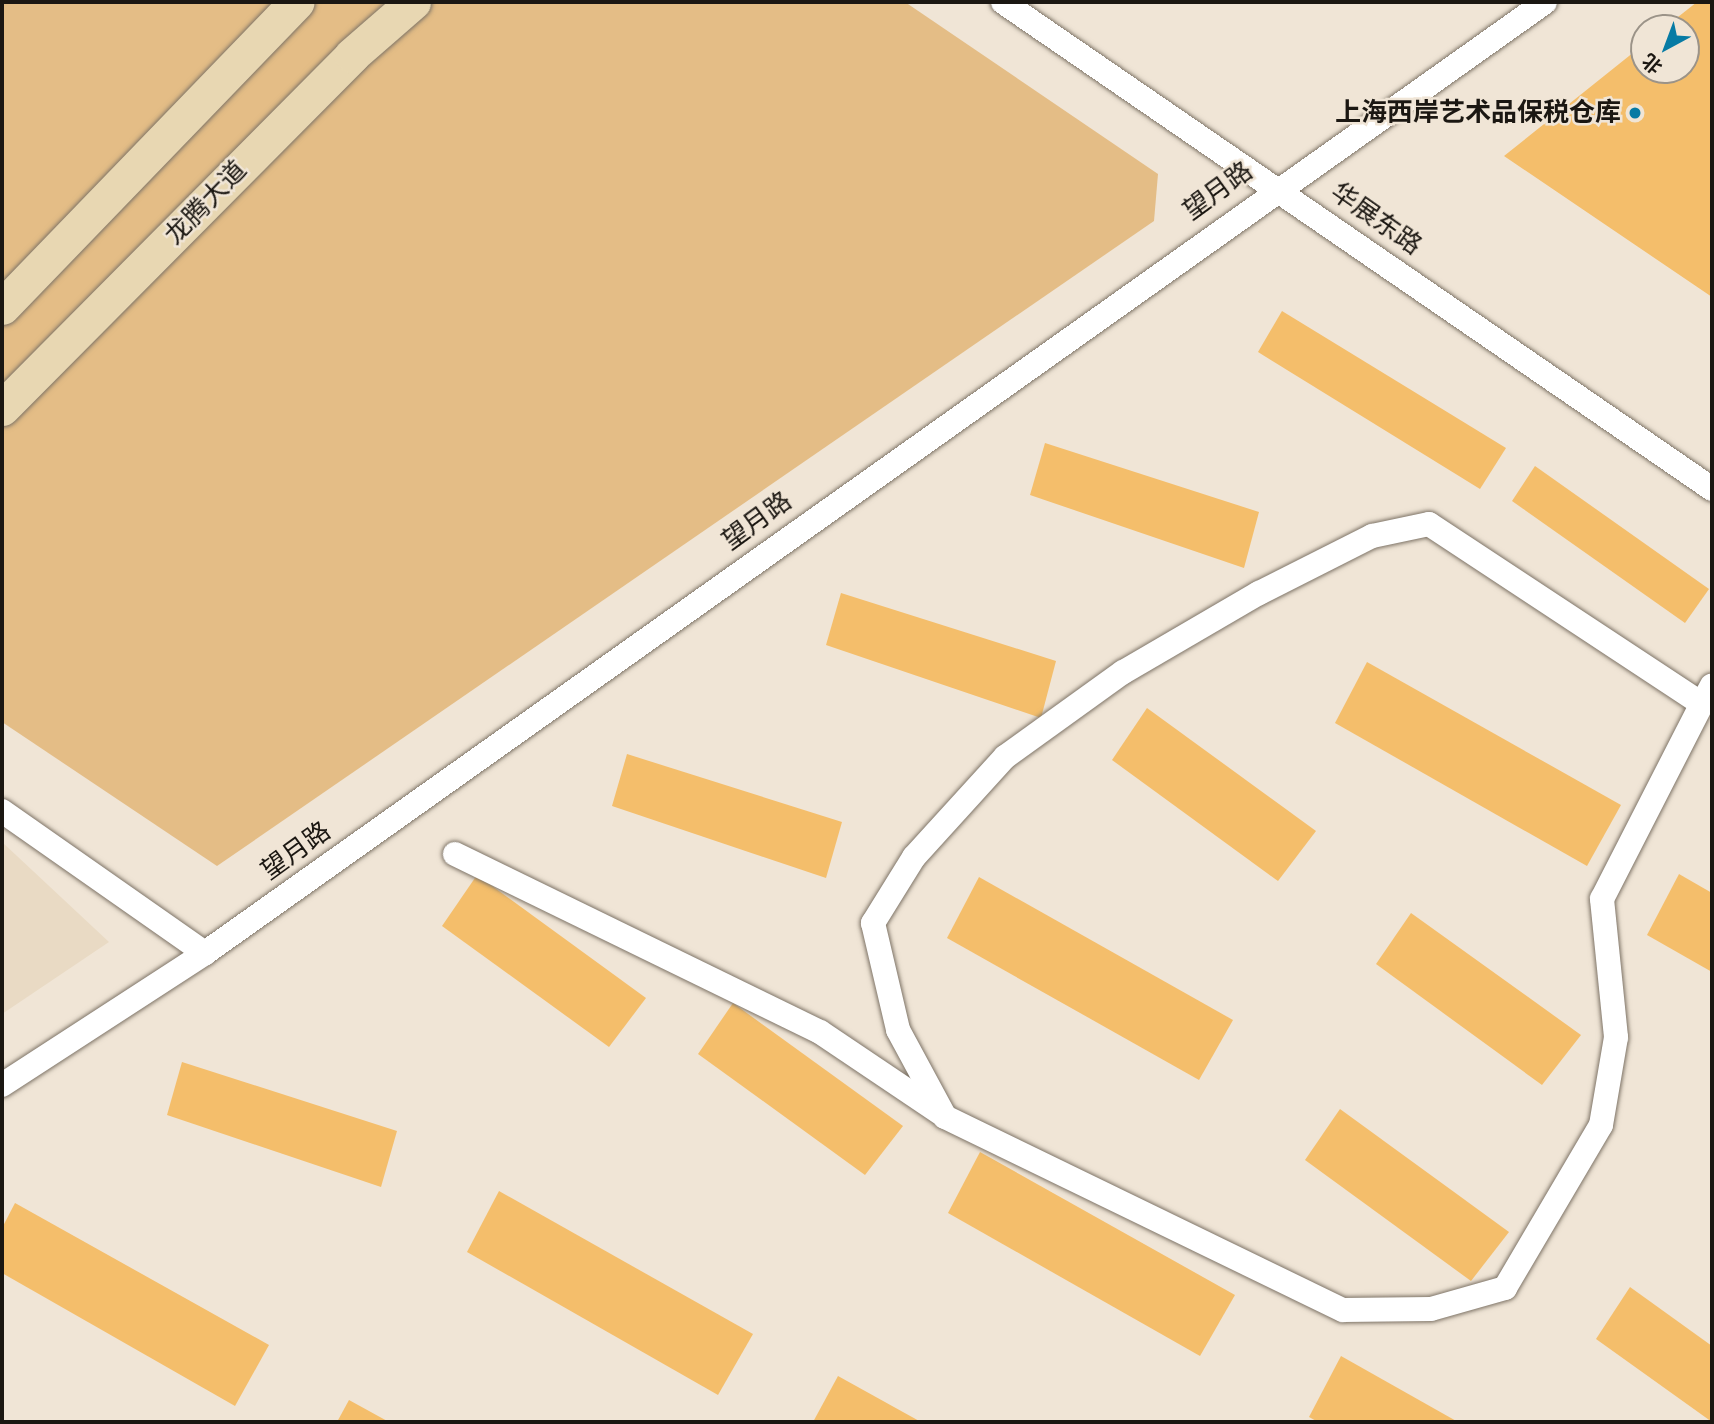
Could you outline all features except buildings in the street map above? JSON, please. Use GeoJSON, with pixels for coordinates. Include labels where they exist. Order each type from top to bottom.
{"type":"FeatureCollection","features":[{"type":"Feature","properties":{"kind":"main road"},"geometry":{"type":"LineString","coordinates":[[2,307],[297,2]]}},
{"type":"Feature","properties":{"kind":"main road","name":"龙腾大道"},"geometry":{"type":"LineString","coordinates":[[2,408],[352,55],[413,2]]}},
{"type":"Feature","properties":{"kind":"street","name":"华展东路"},"geometry":{"type":"LineString","coordinates":[[1003,2],[1277,186],[1712,489]]}},
{"type":"Feature","properties":{"kind":"street","name":"望月路"},"geometry":{"type":"LineString","coordinates":[[2,1085],[205,953],[1277,186],[1545,2]]}},
{"type":"Feature","properties":{"kind":"street"},"geometry":{"type":"LineString","coordinates":[[455,854],[820,1032],[945,1117],[1343,1310],[1431,1309],[1505,1288],[1601,1125],[1616,1037],[1602,899],[1707,695],[1429,524],[1372,536],[1259,593],[1123,672],[1005,757],[914,857],[873,923],[898,1030],[945,1117]]}},
{"type":"Feature","properties":{"kind":"street"},"geometry":{"type":"LineString","coordinates":[[2,811],[205,953]]}},
{"type":"Feature","properties":{"kind":"shaded area"},"geometry":{"type":"Polygon","coordinates":[[[2,2],[905,2],[1158,174],[1154,221],[217,866],[2,722],[2,2]]]}},
{"type":"Feature","properties":{"kind":"shaded area"},"geometry":{"type":"Polygon","coordinates":[[[2,842],[109,942],[2,1014],[2,842]]]}},
{"type":"Feature","properties":{"kind":"place","name":"上海西岸艺术品保税仓库"},"geometry":{"type":"Point","coordinates":[1635,113]}}]}
